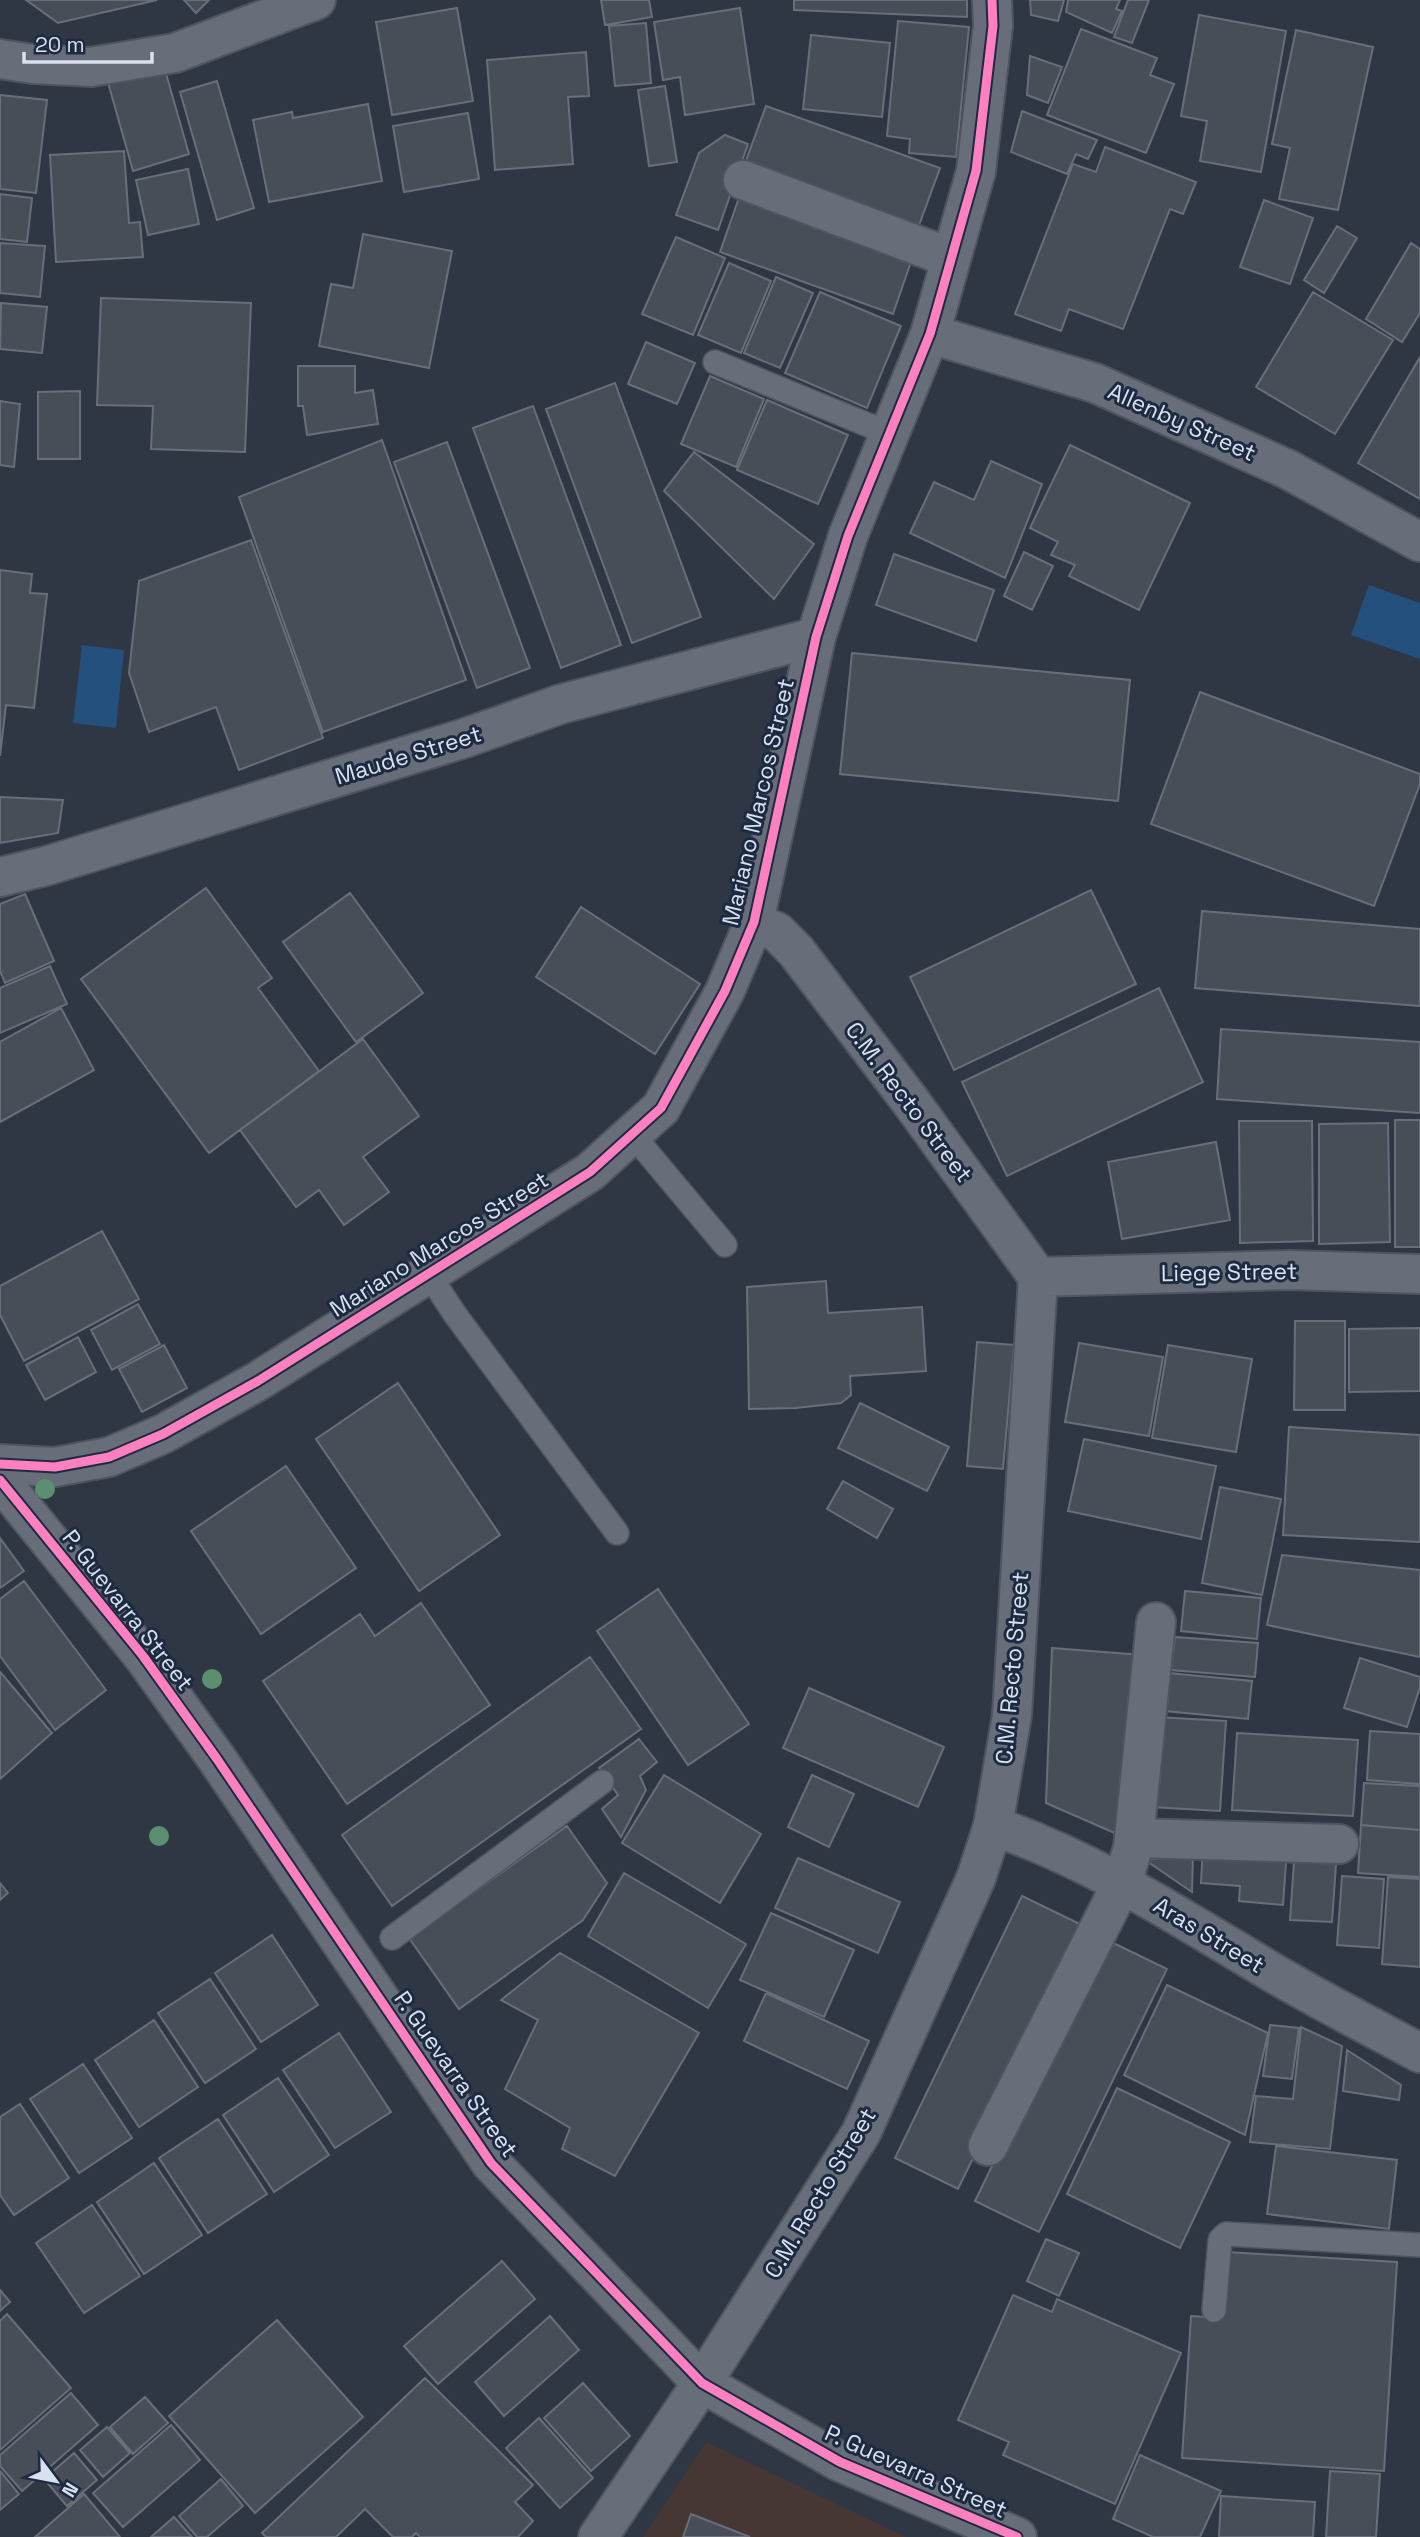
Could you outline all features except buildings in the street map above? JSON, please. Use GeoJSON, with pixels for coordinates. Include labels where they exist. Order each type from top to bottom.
{"type":"FeatureCollection","features":[{"type":"Feature","properties":{"kind":"street"},"geometry":{"type":"LineString","coordinates":[[0,59],[91,67],[175,53],[316,0]]}},
{"type":"Feature","properties":{"kind":"street","name":"Mariano Marcos Street"},"geometry":{"type":"LineString","coordinates":[[0,1464],[55,1468],[109,1457],[163,1434],[258,1381],[590,1172],[661,1108],[725,991],[754,922],[816,637],[848,536],[930,334],[975,171],[993,26],[992,0]]}},
{"type":"Feature","properties":{"kind":"street"},"geometry":{"type":"LineString","coordinates":[[743,180],[951,258]]}},
{"type":"Feature","properties":{"kind":"street","name":"Allenby Street"},"geometry":{"type":"LineString","coordinates":[[930,334],[1095,383],[1287,469],[1420,542]]}},
{"type":"Feature","properties":{"kind":"street","name":"Maude Street"},"geometry":{"type":"LineString","coordinates":[[0,877],[46,866],[465,738],[561,704],[816,637]]}},
{"type":"Feature","properties":{"kind":"street","name":"C.M. Recto Street"},"geometry":{"type":"LineString","coordinates":[[598,2537],[702,2383],[861,2133],[976,1878],[993,1826],[1012,1715],[1038,1277],[911,1102],[796,951],[777,932],[754,922]]}},
{"type":"Feature","properties":{"kind":"street","name":"Liege Street"},"geometry":{"type":"LineString","coordinates":[[1038,1277],[1289,1270],[1420,1274]]}},
{"type":"Feature","properties":{"kind":"street","name":"P. Guevarra Street"},"geometry":{"type":"LineString","coordinates":[[0,1480],[143,1656],[217,1759],[491,2163],[702,2383],[840,2462],[1017,2537]]}},
{"type":"Feature","properties":{"kind":"street"},"geometry":{"type":"LineString","coordinates":[[988,2146],[1122,1882],[1135,1838],[1156,1622]]}},
{"type":"Feature","properties":{"kind":"street","name":"Aras Street"},"geometry":{"type":"LineString","coordinates":[[993,1826],[1033,1839],[1122,1882],[1275,1974],[1420,2053]]}},
{"type":"Feature","properties":{"kind":"street"},"geometry":{"type":"LineString","coordinates":[[1135,1838],[1339,1844]]}},
{"type":"Feature","properties":{"kind":"lane"},"geometry":{"type":"LineString","coordinates":[[715,362],[890,434]]}},
{"type":"Feature","properties":{"kind":"lane"},"geometry":{"type":"LineString","coordinates":[[632,1134],[725,1245]]}},
{"type":"Feature","properties":{"kind":"lane"},"geometry":{"type":"LineString","coordinates":[[428,1273],[454,1313],[617,1533]]}},
{"type":"Feature","properties":{"kind":"lane"},"geometry":{"type":"LineString","coordinates":[[392,1938],[603,1782]]}},
{"type":"Feature","properties":{"kind":"lane"},"geometry":{"type":"LineString","coordinates":[[1214,2310],[1220,2241],[1226,2234],[1420,2245]]}},
{"type":"Feature","properties":{"kind":"shaded area"},"geometry":{"type":"Polygon","coordinates":[[[706,2442],[906,2537],[643,2537],[706,2442]]]}},
{"type":"Feature","properties":{"kind":"water"},"geometry":{"type":"Polygon","coordinates":[[[1369,585],[1420,603],[1420,659],[1351,635],[1369,585]]]}},
{"type":"Feature","properties":{"kind":"water"},"geometry":{"type":"Polygon","coordinates":[[[82,645],[124,650],[116,728],[73,723],[82,645]]]}},
{"type":"Feature","properties":{"kind":"cycle path"},"geometry":{"type":"LineString","coordinates":[[0,1464],[55,1467],[109,1457],[163,1434],[258,1381],[590,1172],[661,1108],[725,991],[754,922],[816,637],[848,536],[930,334],[976,171],[993,26],[992,0]]}},
{"type":"Feature","properties":{"kind":"cycle path"},"geometry":{"type":"LineString","coordinates":[[0,1480],[143,1656],[217,1759],[491,2163],[702,2383],[840,2462],[1017,2537]]}}]}
